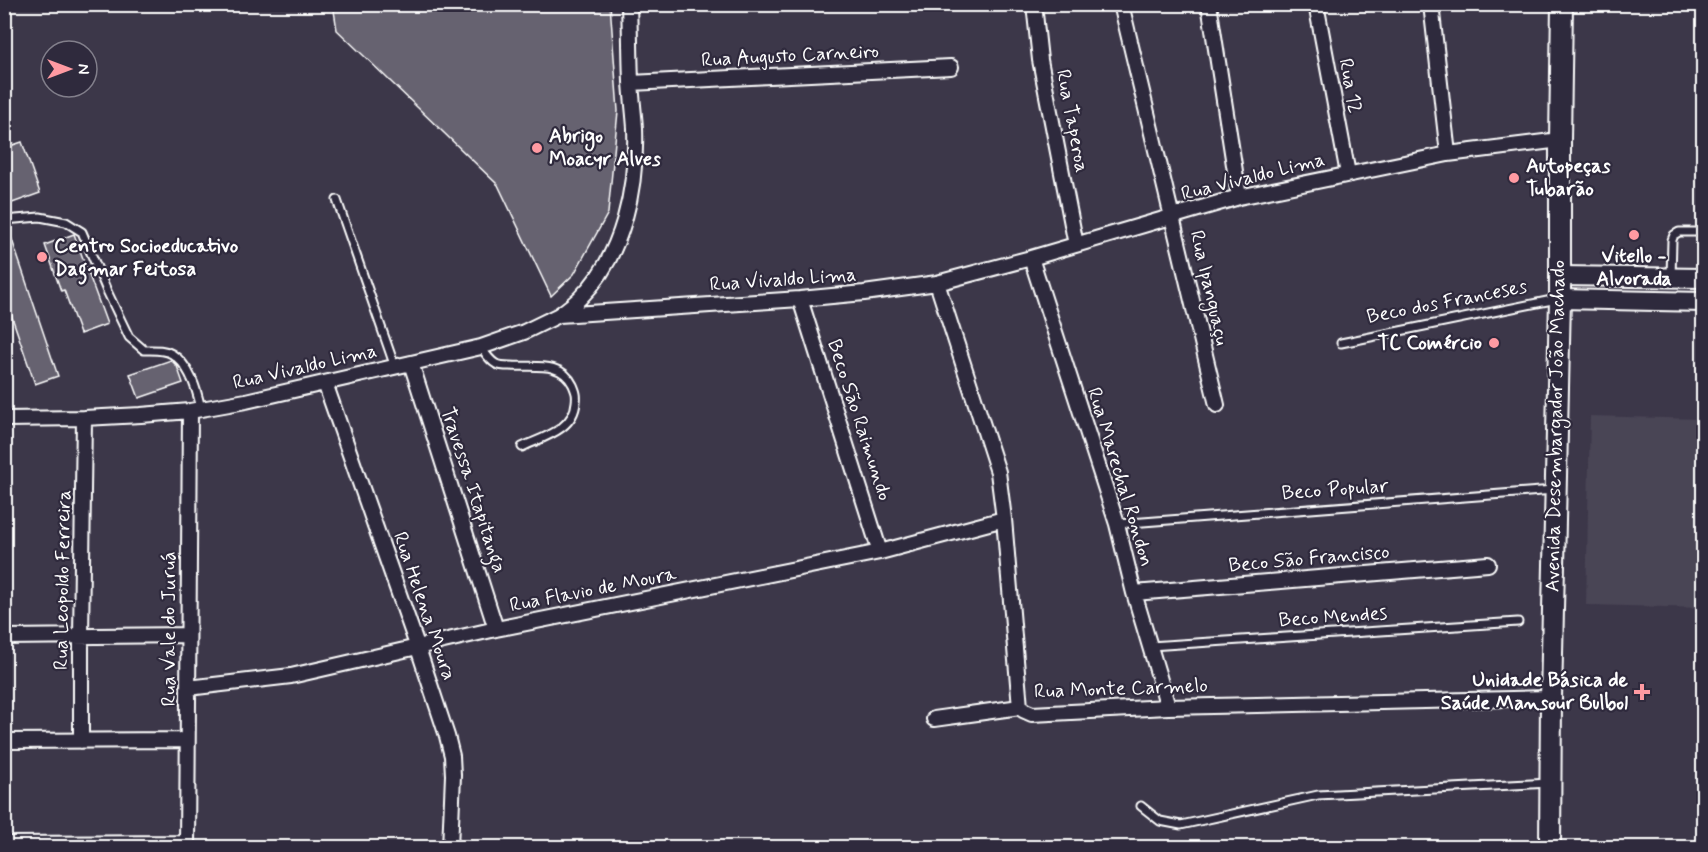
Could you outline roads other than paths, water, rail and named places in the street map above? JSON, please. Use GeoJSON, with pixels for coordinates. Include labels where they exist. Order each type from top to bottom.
{"type":"FeatureCollection","features":[{"type":"Feature","properties":{"kind":"main road","name":"Avenida Desembargador João Machado"},"geometry":{"type":"LineString","coordinates":[[1550,848],[1560,299],[1562,4]]}},
{"type":"Feature","properties":{"kind":"street"},"geometry":{"type":"LineString","coordinates":[[559,315],[581,297],[598,275],[617,244],[628,210],[634,172],[635,129],[629,4]]}},
{"type":"Feature","properties":{"kind":"street","name":"Rua Taperoa"},"geometry":{"type":"LineString","coordinates":[[1034,4],[1040,60],[1076,245]]}},
{"type":"Feature","properties":{"kind":"street","name":"Rua Ipanguaçu"},"geometry":{"type":"LineString","coordinates":[[1122,4],[1217,405]]}},
{"type":"Feature","properties":{"kind":"street"},"geometry":{"type":"LineString","coordinates":[[1209,4],[1239,197]]}},
{"type":"Feature","properties":{"kind":"street","name":"Rua 12"},"geometry":{"type":"LineString","coordinates":[[1316,4],[1348,174]]}},
{"type":"Feature","properties":{"kind":"street"},"geometry":{"type":"LineString","coordinates":[[1431,4],[1448,154]]}},
{"type":"Feature","properties":{"kind":"street","name":"Rua Augusto Carneiro"},"geometry":{"type":"LineString","coordinates":[[631,83],[951,67]]}},
{"type":"Feature","properties":{"kind":"street","name":"Rua Vivaldo Lima"},"geometry":{"type":"LineString","coordinates":[[4,419],[84,418],[196,410],[246,401],[481,347],[524,332],[559,315],[800,299],[937,284],[1173,218],[1239,197],[1448,154],[1560,140]]}},
{"type":"Feature","properties":{"kind":"street","name":"Rua Marechal Rondon"},"geometry":{"type":"LineString","coordinates":[[1031,258],[1116,524],[1168,707]]}},
{"type":"Feature","properties":{"kind":"street"},"geometry":{"type":"LineString","coordinates":[[1560,276],[1704,278]]}},
{"type":"Feature","properties":{"kind":"street","name":"Rua Monte Carmelo"},"geometry":{"type":"LineString","coordinates":[[937,284],[998,472],[1020,707],[1027,713],[1168,707],[1551,698]]}},
{"type":"Feature","properties":{"kind":"street","name":"Beco São Raimundo"},"geometry":{"type":"LineString","coordinates":[[800,299],[880,552]]}},
{"type":"Feature","properties":{"kind":"street"},"geometry":{"type":"LineString","coordinates":[[1560,299],[1704,302]]}},
{"type":"Feature","properties":{"kind":"street","name":"Travessa Itapitanga"},"geometry":{"type":"LineString","coordinates":[[411,363],[496,629]]}},
{"type":"Feature","properties":{"kind":"street","name":"Rua Helena Moura"},"geometry":{"type":"LineString","coordinates":[[325,383],[447,736],[452,756],[453,775],[450,848]]}},
{"type":"Feature","properties":{"kind":"street","name":"Rua Vale do Juruá"},"geometry":{"type":"LineString","coordinates":[[187,845],[188,634],[196,410]]}},
{"type":"Feature","properties":{"kind":"street","name":"Rua Leopoldo Ferreira"},"geometry":{"type":"LineString","coordinates":[[81,741],[84,418]]}},
{"type":"Feature","properties":{"kind":"street","name":"Rua Flavio de Moura"},"geometry":{"type":"LineString","coordinates":[[188,688],[291,676],[496,629],[880,552],[1004,519]]}},
{"type":"Feature","properties":{"kind":"street","name":"Beco São Francisco"},"geometry":{"type":"LineString","coordinates":[[1134,593],[1488,564]]}},
{"type":"Feature","properties":{"kind":"street"},"geometry":{"type":"LineString","coordinates":[[4,637],[188,634]]}},
{"type":"Feature","properties":{"kind":"street"},"geometry":{"type":"LineString","coordinates":[[934,719],[1020,707]]}},
{"type":"Feature","properties":{"kind":"street"},"geometry":{"type":"LineString","coordinates":[[4,741],[187,740]]}},
{"type":"Feature","properties":{"kind":"street"},"geometry":{"type":"LineString","coordinates":[[4,844],[187,845]]}},
{"type":"Feature","properties":{"kind":"lane"},"geometry":{"type":"LineString","coordinates":[[337,200],[395,367]]}},
{"type":"Feature","properties":{"kind":"lane"},"geometry":{"type":"LineString","coordinates":[[4,220],[40,217],[66,222],[82,232],[129,337],[144,350],[159,350],[172,354],[183,365],[196,387],[196,410]]}},
{"type":"Feature","properties":{"kind":"lane"},"geometry":{"type":"LineString","coordinates":[[1671,277],[1674,235],[1679,232],[1704,232]]}},
{"type":"Feature","properties":{"kind":"lane","name":"Beco dos Franceses"},"geometry":{"type":"LineString","coordinates":[[1341,343],[1560,299]]}},
{"type":"Feature","properties":{"kind":"lane"},"geometry":{"type":"LineString","coordinates":[[481,347],[489,359],[498,365],[545,366],[558,369],[569,378],[577,393],[576,410],[570,422],[555,432],[522,447]]}},
{"type":"Feature","properties":{"kind":"lane","name":"Beco Popular"},"geometry":{"type":"LineString","coordinates":[[1116,524],[1555,490]]}},
{"type":"Feature","properties":{"kind":"lane","name":"Beco Mendes"},"geometry":{"type":"LineString","coordinates":[[1150,646],[1518,622]]}},
{"type":"Feature","properties":{"kind":"lane"},"geometry":{"type":"LineString","coordinates":[[1141,806],[1160,821],[1181,825],[1318,795],[1550,783]]}},
{"type":"Feature","properties":{"kind":"place","name":"Abrigo Moacyr Alves"},"geometry":{"type":"Point","coordinates":[537,148]}},
{"type":"Feature","properties":{"kind":"place","name":"Autopeças Tubarão"},"geometry":{"type":"Point","coordinates":[1514,178]}},
{"type":"Feature","properties":{"kind":"place","name":"Vitello - Alvorada"},"geometry":{"type":"Point","coordinates":[1634,235]}},
{"type":"Feature","properties":{"kind":"place","name":"Centro Socioeducativo Dagmar Feitosa"},"geometry":{"type":"Point","coordinates":[42,257]}},
{"type":"Feature","properties":{"kind":"place","name":"TC Comércio"},"geometry":{"type":"Point","coordinates":[1494,343]}},
{"type":"Feature","properties":{"kind":"place","name":"Unidade Básica de Saúde Mansour Bulbol"},"geometry":{"type":"Point","coordinates":[1642,692]}}]}
